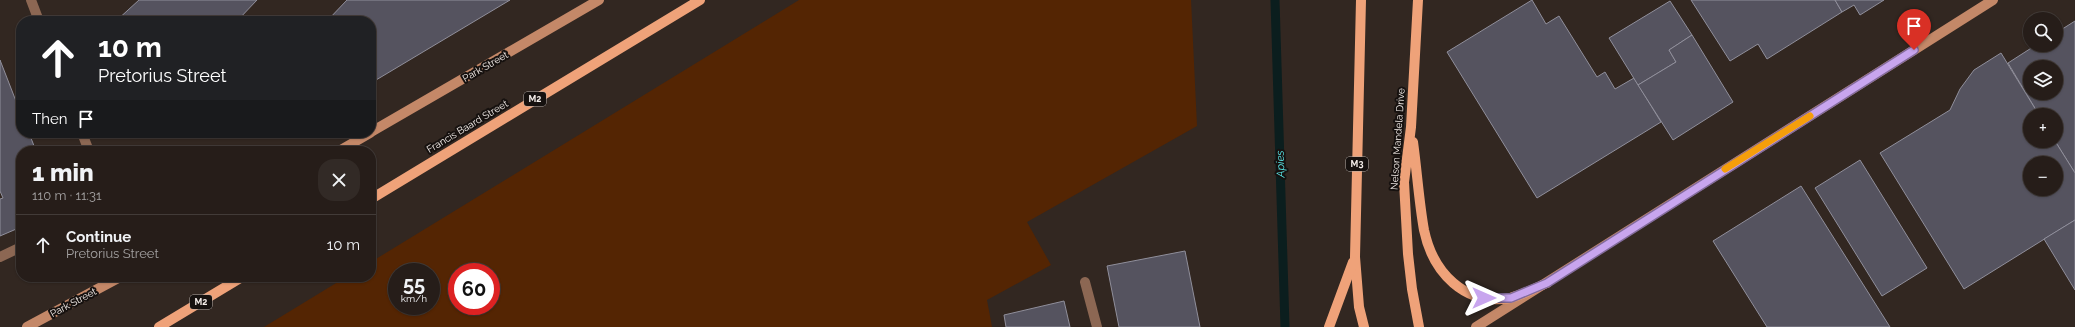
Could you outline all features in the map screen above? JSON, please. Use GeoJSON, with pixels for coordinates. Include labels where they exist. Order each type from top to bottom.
{"type":"FeatureCollection","features":[{"type":"Feature","properties":{"kind":"main road","name":"Francis Baard Street"},"geometry":{"type":"LineString","coordinates":[[376,196],[700,0]]}},
{"type":"Feature","properties":{"kind":"main road","name":"M3"},"geometry":{"type":"LineString","coordinates":[[1361,0],[1355,257],[1359,307],[1364,327]]}},
{"type":"Feature","properties":{"kind":"main road","name":"Nelson Mandela Drive"},"geometry":{"type":"LineString","coordinates":[[1418,0],[1411,127],[1405,189],[1408,254],[1419,327]]}},
{"type":"Feature","properties":{"kind":"main road"},"geometry":{"type":"LineString","coordinates":[[1411,127],[1425,231],[1434,254],[1444,272],[1456,286],[1475,297],[1492,299],[1511,298],[1547,283]]}},
{"type":"Feature","properties":{"kind":"main road"},"geometry":{"type":"LineString","coordinates":[[1328,327],[1355,257]]}},
{"type":"Feature","properties":{"kind":"main road","name":"M2"},"geometry":{"type":"LineString","coordinates":[[159,327],[234,282]]}},
{"type":"Feature","properties":{"kind":"street"},"geometry":{"type":"LineString","coordinates":[[31,0],[37,16]]}},
{"type":"Feature","properties":{"kind":"street","name":"Park Street"},"geometry":{"type":"LineString","coordinates":[[376,130],[599,0]]}},
{"type":"Feature","properties":{"kind":"street"},"geometry":{"type":"LineString","coordinates":[[1476,327],[1993,0]]}},
{"type":"Feature","properties":{"kind":"street","name":"Park Street"},"geometry":{"type":"LineString","coordinates":[[348,146],[361,138]]}},
{"type":"Feature","properties":{"kind":"street"},"geometry":{"type":"LineString","coordinates":[[0,257],[16,249]]}},
{"type":"Feature","properties":{"kind":"street","name":"Park Street"},"geometry":{"type":"LineString","coordinates":[[27,327],[111,282]]}},
{"type":"Feature","properties":{"kind":"street"},"geometry":{"type":"LineString","coordinates":[[1085,282],[1097,327]]}},
{"type":"Feature","properties":{"kind":"shaded area"},"geometry":{"type":"Polygon","coordinates":[[[799,0],[1191,0],[1197,126],[1027,222],[1051,265],[987,300],[992,327],[264,327],[338,282],[376,282],[376,259],[799,0]]]}},
{"type":"Feature","properties":{"kind":"building"},"geometry":{"type":"Polygon","coordinates":[[[139,0],[257,0],[242,16],[121,16],[139,0]]]}},
{"type":"Feature","properties":{"kind":"building"},"geometry":{"type":"Polygon","coordinates":[[[347,0],[510,0],[376,80],[376,16],[332,16],[347,0]]]}},
{"type":"Feature","properties":{"kind":"building"},"geometry":{"type":"Polygon","coordinates":[[[1532,0],[1546,24],[1559,16],[1597,77],[1605,72],[1615,89],[1634,78],[1661,122],[1537,198],[1447,52],[1532,0]]]}},
{"type":"Feature","properties":{"kind":"building"},"geometry":{"type":"Polygon","coordinates":[[[1691,0],[1835,0],[1842,12],[1767,59],[1758,44],[1730,61],[1691,0]]]}},
{"type":"Feature","properties":{"kind":"building"},"geometry":{"type":"Polygon","coordinates":[[[1835,0],[1884,0],[1860,15],[1854,5],[1842,12],[1835,0]]]}},
{"type":"Feature","properties":{"kind":"building"},"geometry":{"type":"Polygon","coordinates":[[[1670,1],[1692,35],[1669,50],[1676,62],[1638,85],[1609,38],[1670,1]]]}},
{"type":"Feature","properties":{"kind":"building"},"geometry":{"type":"Polygon","coordinates":[[[2075,21],[2075,173],[2059,148],[2063,148],[2063,108],[2035,108],[2030,100],[2063,100],[2063,60],[2023,60],[2023,88],[2008,63],[2025,52],[2063,52],[2063,29],[2075,21]]]}},
{"type":"Feature","properties":{"kind":"building"},"geometry":{"type":"Polygon","coordinates":[[[1692,35],[1733,102],[1673,140],[1638,85],[1676,62],[1669,50],[1692,35]]]}},
{"type":"Feature","properties":{"kind":"building"},"geometry":{"type":"Polygon","coordinates":[[[2001,53],[2023,89],[2023,100],[2030,100],[2035,108],[2023,108],[2023,148],[2059,148],[2075,173],[2075,220],[1964,289],[1880,153],[1950,110],[1960,89],[1974,70],[2001,53]]]}},
{"type":"Feature","properties":{"kind":"building"},"geometry":{"type":"Polygon","coordinates":[[[0,60],[16,101],[16,138],[31,138],[34,146],[16,146],[16,229],[0,236],[0,199],[3,198],[0,191],[0,60]]]}},
{"type":"Feature","properties":{"kind":"building"},"geometry":{"type":"Polygon","coordinates":[[[1860,160],[1927,268],[1882,296],[1815,188],[1860,160]]]}},
{"type":"Feature","properties":{"kind":"building"},"geometry":{"type":"Polygon","coordinates":[[[1801,186],[1890,327],[1767,327],[1713,241],[1801,186]]]}},
{"type":"Feature","properties":{"kind":"building"},"geometry":{"type":"Polygon","coordinates":[[[2075,220],[2075,290],[2044,239],[2075,220]]]}},
{"type":"Feature","properties":{"kind":"building"},"geometry":{"type":"Polygon","coordinates":[[[1185,251],[1200,327],[1119,327],[1107,266],[1185,251]]]}},
{"type":"Feature","properties":{"kind":"building"},"geometry":{"type":"Polygon","coordinates":[[[1064,301],[1070,327],[1006,327],[1004,315],[1064,301]]]}},
{"type":"Feature","properties":{"kind":"waterway","name":"Apies"},"geometry":{"type":"LineString","coordinates":[[1275,0],[1285,327]]}},
{"type":"Feature","properties":{"kind":"slow traffic"},"geometry":{"type":"LineString","coordinates":[[1725,169],[1810,116]]}},
{"type":"Feature","properties":{"kind":"route"},"geometry":{"type":"LineString","coordinates":[[1484,298],[1511,298],[1547,283],[1914,50]]}}]}
